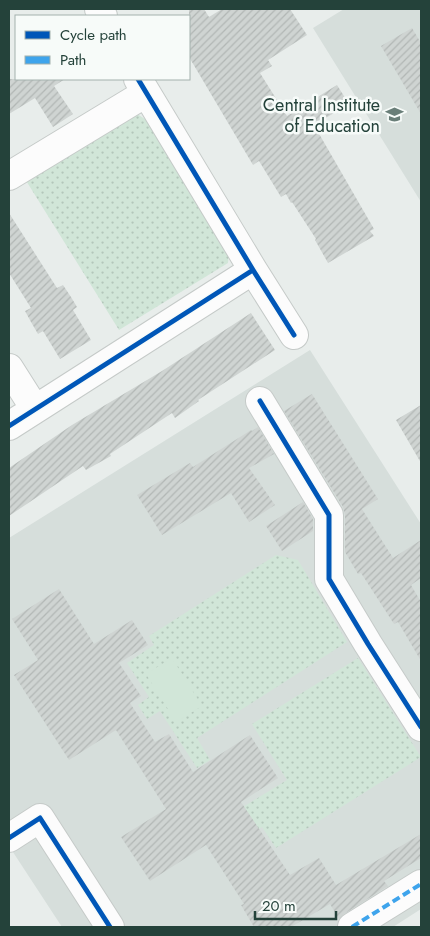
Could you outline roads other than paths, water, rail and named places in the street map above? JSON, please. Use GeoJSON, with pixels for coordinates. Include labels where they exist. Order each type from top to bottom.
{"type":"FeatureCollection","features":[{"type":"Feature","properties":{"kind":"street"},"geometry":{"type":"LineString","coordinates":[[9,176],[142,86],[294,335]]}},
{"type":"Feature","properties":{"kind":"street"},"geometry":{"type":"LineString","coordinates":[[9,426],[253,270]]}},
{"type":"Feature","properties":{"kind":"street"},"geometry":{"type":"LineString","coordinates":[[9,368],[35,409]]}},
{"type":"Feature","properties":{"kind":"street"},"geometry":{"type":"LineString","coordinates":[[260,400],[329,515],[329,579],[421,727]]}},
{"type":"Feature","properties":{"kind":"street"},"geometry":{"type":"LineString","coordinates":[[9,838],[40,818],[110,927]]}},
{"type":"Feature","properties":{"kind":"street"},"geometry":{"type":"LineString","coordinates":[[352,927],[421,884]]}},
{"type":"Feature","properties":{"kind":"place","name":"Central Institute of Education"},"geometry":{"type":"Point","coordinates":[394,115]}}]}
